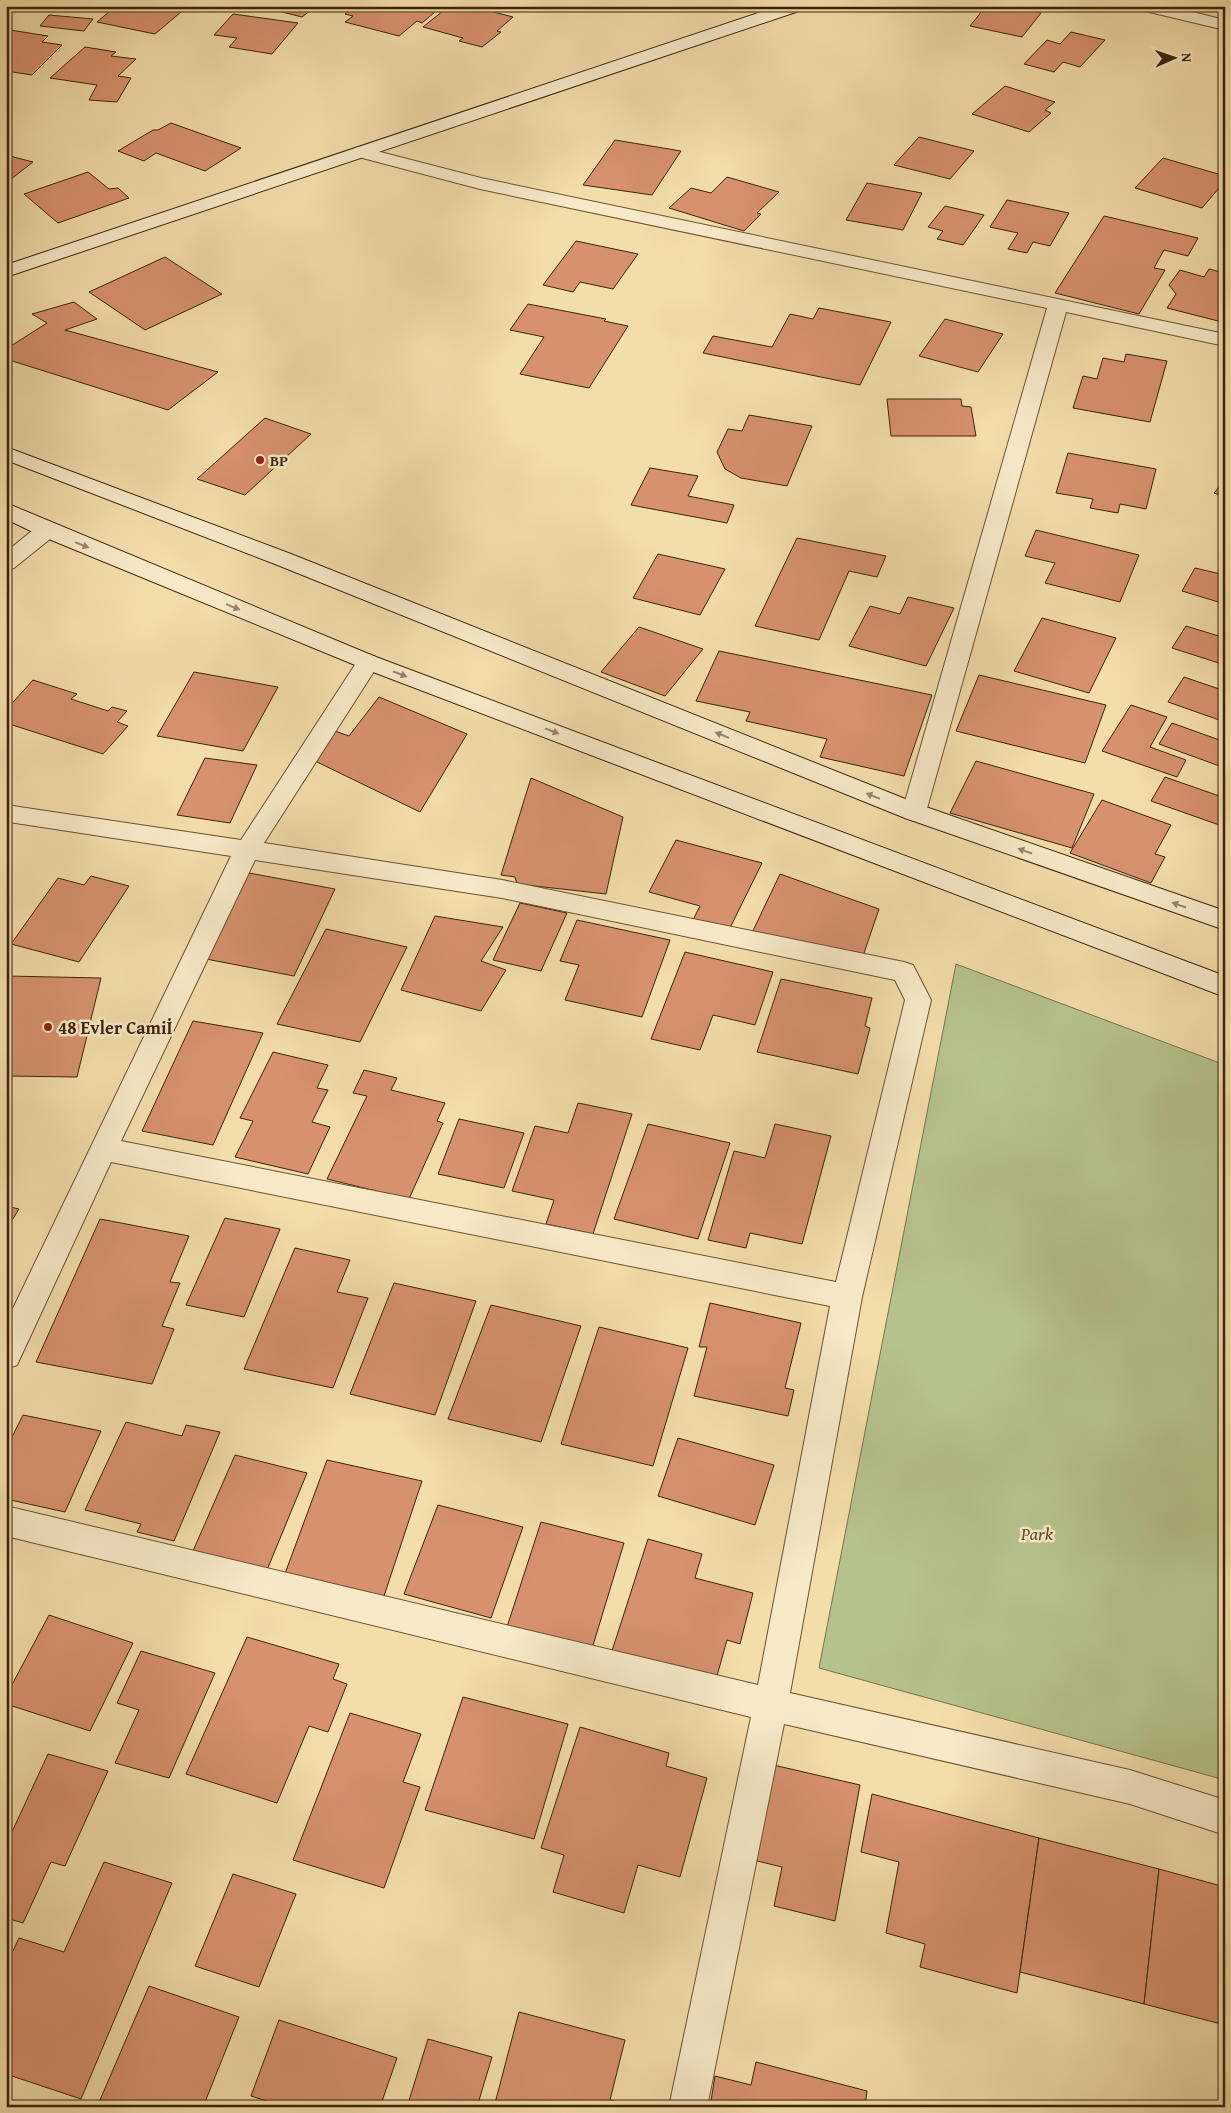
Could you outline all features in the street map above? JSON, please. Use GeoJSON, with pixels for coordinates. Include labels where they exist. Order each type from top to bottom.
{"type":"FeatureCollection","features":[{"type":"Feature","properties":{"kind":"street"},"geometry":{"type":"LineString","coordinates":[[6,271],[796,6]]}},
{"type":"Feature","properties":{"kind":"street"},"geometry":{"type":"LineString","coordinates":[[1146,6],[1225,25]]}},
{"type":"Feature","properties":{"kind":"street"},"geometry":{"type":"LineString","coordinates":[[360,152],[480,184],[1225,340]]}},
{"type":"Feature","properties":{"kind":"street"},"geometry":{"type":"LineString","coordinates":[[914,812],[1058,305]]}},
{"type":"Feature","properties":{"kind":"street"},"geometry":{"type":"LineString","coordinates":[[6,453],[301,566],[914,812],[1225,921]]}},
{"type":"Feature","properties":{"kind":"street"},"geometry":{"type":"LineString","coordinates":[[6,510],[47,530],[368,662],[1225,987]]}},
{"type":"Feature","properties":{"kind":"street"},"geometry":{"type":"LineString","coordinates":[[6,563],[47,530]]}},
{"type":"Feature","properties":{"kind":"street"},"geometry":{"type":"LineString","coordinates":[[6,1356],[247,850],[368,662]]}},
{"type":"Feature","properties":{"kind":"street"},"geometry":{"type":"LineString","coordinates":[[9,813],[502,889],[904,972],[918,1000],[847,1297],[771,1705],[688,2107]]}},
{"type":"Feature","properties":{"kind":"street"},"geometry":{"type":"LineString","coordinates":[[103,1149],[847,1297]]}},
{"type":"Feature","properties":{"kind":"street"},"geometry":{"type":"LineString","coordinates":[[6,1521],[771,1705],[1130,1786],[1225,1818]]}},
{"type":"Feature","properties":{"kind":"green space","name":"Park"},"geometry":{"type":"Polygon","coordinates":[[[956,964],[1225,1065],[1225,1780],[819,1668],[956,964]]]}},
{"type":"Feature","properties":{"kind":"building"},"geometry":{"type":"Polygon","coordinates":[[[116,6],[188,6],[155,34],[97,22],[116,6]]]}},
{"type":"Feature","properties":{"kind":"building"},"geometry":{"type":"Polygon","coordinates":[[[258,6],[316,6],[302,17],[258,6]]]}},
{"type":"Feature","properties":{"kind":"building"},"geometry":{"type":"Polygon","coordinates":[[[355,6],[442,6],[422,23],[417,21],[399,36],[345,22],[353,16],[345,14],[355,6]]]}},
{"type":"Feature","properties":{"kind":"building"},"geometry":{"type":"Polygon","coordinates":[[[449,6],[470,6],[513,17],[497,31],[501,32],[482,47],[459,41],[463,38],[423,27],[449,6]]]}},
{"type":"Feature","properties":{"kind":"building"},"geometry":{"type":"Polygon","coordinates":[[[986,6],[1009,6],[1041,13],[1022,37],[970,26],[986,6]]]}},
{"type":"Feature","properties":{"kind":"building"},"geometry":{"type":"Polygon","coordinates":[[[233,14],[298,23],[272,54],[229,47],[237,38],[214,35],[233,14]]]}},
{"type":"Feature","properties":{"kind":"building"},"geometry":{"type":"Polygon","coordinates":[[[49,15],[93,19],[84,31],[40,26],[49,15]]]}},
{"type":"Feature","properties":{"kind":"building"},"geometry":{"type":"Polygon","coordinates":[[[10,30],[48,36],[42,42],[62,45],[32,75],[6,71],[6,33],[10,30]]]}},
{"type":"Feature","properties":{"kind":"building"},"geometry":{"type":"Polygon","coordinates":[[[1071,32],[1105,40],[1080,67],[1063,62],[1054,72],[1024,64],[1047,40],[1060,44],[1071,32]]]}},
{"type":"Feature","properties":{"kind":"building"},"geometry":{"type":"Polygon","coordinates":[[[85,47],[116,52],[111,56],[136,59],[118,76],[131,78],[117,102],[89,100],[97,85],[50,78],[85,47]]]}},
{"type":"Feature","properties":{"kind":"building"},"geometry":{"type":"Polygon","coordinates":[[[1005,86],[1055,102],[1045,110],[1051,113],[1029,132],[972,114],[1005,86]]]}},
{"type":"Feature","properties":{"kind":"building"},"geometry":{"type":"Polygon","coordinates":[[[171,123],[241,148],[205,171],[156,153],[144,161],[118,151],[153,130],[158,130],[171,123]]]}},
{"type":"Feature","properties":{"kind":"building"},"geometry":{"type":"Polygon","coordinates":[[[919,137],[974,151],[950,179],[894,165],[919,137]]]}},
{"type":"Feature","properties":{"kind":"building"},"geometry":{"type":"Polygon","coordinates":[[[615,140],[681,151],[652,195],[583,185],[615,140]]]}},
{"type":"Feature","properties":{"kind":"building"},"geometry":{"type":"Polygon","coordinates":[[[6,155],[33,162],[6,183],[6,155]]]}},
{"type":"Feature","properties":{"kind":"building"},"geometry":{"type":"Polygon","coordinates":[[[1163,158],[1225,176],[1225,181],[1202,208],[1135,188],[1163,158]]]}},
{"type":"Feature","properties":{"kind":"building"},"geometry":{"type":"Polygon","coordinates":[[[88,172],[109,189],[118,188],[129,198],[58,223],[24,194],[88,172]]]}},
{"type":"Feature","properties":{"kind":"building"},"geometry":{"type":"Polygon","coordinates":[[[727,177],[779,192],[757,213],[761,214],[744,231],[669,208],[691,188],[711,193],[727,177]]]}},
{"type":"Feature","properties":{"kind":"building"},"geometry":{"type":"Polygon","coordinates":[[[867,183],[922,193],[903,230],[846,220],[867,183]]]}},
{"type":"Feature","properties":{"kind":"building"},"geometry":{"type":"Polygon","coordinates":[[[1007,200],[1069,213],[1050,246],[1033,242],[1027,253],[1008,249],[1018,233],[990,227],[1007,200]]]}},
{"type":"Feature","properties":{"kind":"building"},"geometry":{"type":"Polygon","coordinates":[[[945,206],[984,215],[963,245],[937,239],[943,231],[928,227],[945,206]]]}},
{"type":"Feature","properties":{"kind":"building"},"geometry":{"type":"Polygon","coordinates":[[[1104,216],[1198,238],[1188,256],[1164,250],[1154,268],[1165,270],[1139,314],[1055,293],[1104,216]]]}},
{"type":"Feature","properties":{"kind":"building"},"geometry":{"type":"Polygon","coordinates":[[[576,241],[638,254],[613,289],[580,282],[573,292],[543,285],[576,241]]]}},
{"type":"Feature","properties":{"kind":"building"},"geometry":{"type":"Polygon","coordinates":[[[165,257],[222,294],[145,330],[89,292],[165,257]]]}},
{"type":"Feature","properties":{"kind":"building"},"geometry":{"type":"Polygon","coordinates":[[[1209,269],[1225,273],[1225,318],[1222,322],[1167,308],[1176,294],[1169,285],[1180,270],[1204,277],[1209,269]]]}},
{"type":"Feature","properties":{"kind":"building"},"geometry":{"type":"Polygon","coordinates":[[[74,302],[97,319],[65,330],[218,372],[168,410],[6,359],[6,349],[47,323],[32,314],[74,302]]]}},
{"type":"Feature","properties":{"kind":"building"},"geometry":{"type":"Polygon","coordinates":[[[528,304],[606,319],[604,321],[628,326],[589,388],[520,374],[544,337],[510,330],[528,304]]]}},
{"type":"Feature","properties":{"kind":"building"},"geometry":{"type":"Polygon","coordinates":[[[819,308],[891,322],[860,385],[703,353],[713,336],[772,347],[790,314],[813,319],[819,308]]]}},
{"type":"Feature","properties":{"kind":"building"},"geometry":{"type":"Polygon","coordinates":[[[945,319],[1003,334],[978,372],[919,356],[945,319]]]}},
{"type":"Feature","properties":{"kind":"building"},"geometry":{"type":"Polygon","coordinates":[[[1126,354],[1167,361],[1150,422],[1073,408],[1083,376],[1097,379],[1103,358],[1124,362],[1126,354]]]}},
{"type":"Feature","properties":{"kind":"building"},"geometry":{"type":"Polygon","coordinates":[[[887,399],[961,399],[962,406],[971,407],[976,436],[891,436],[887,399]]]}},
{"type":"Feature","properties":{"kind":"building"},"geometry":{"type":"Polygon","coordinates":[[[749,415],[812,426],[787,486],[741,478],[725,469],[717,452],[728,429],[742,431],[749,415]]]}},
{"type":"Feature","properties":{"kind":"building"},"geometry":{"type":"Polygon","coordinates":[[[265,418],[311,434],[245,495],[197,479],[265,418]]]}},
{"type":"Feature","properties":{"kind":"building"},"geometry":{"type":"Polygon","coordinates":[[[1068,453],[1156,469],[1146,509],[1120,504],[1118,513],[1090,508],[1093,499],[1056,493],[1068,453]]]}},
{"type":"Feature","properties":{"kind":"building"},"geometry":{"type":"Polygon","coordinates":[[[650,468],[698,476],[688,496],[734,505],[727,523],[631,505],[650,468]]]}},
{"type":"Feature","properties":{"kind":"building"},"geometry":{"type":"Polygon","coordinates":[[[1225,480],[1225,497],[1214,493],[1225,480]]]}},
{"type":"Feature","properties":{"kind":"building"},"geometry":{"type":"Polygon","coordinates":[[[1036,530],[1139,555],[1120,602],[1045,583],[1055,563],[1025,556],[1036,530]]]}},
{"type":"Feature","properties":{"kind":"building"},"geometry":{"type":"Polygon","coordinates":[[[797,538],[886,556],[877,577],[849,571],[819,640],[755,626],[797,538]]]}},
{"type":"Feature","properties":{"kind":"building"},"geometry":{"type":"Polygon","coordinates":[[[658,554],[725,569],[700,615],[633,598],[658,554]]]}},
{"type":"Feature","properties":{"kind":"building"},"geometry":{"type":"Polygon","coordinates":[[[1195,568],[1225,575],[1225,604],[1182,591],[1195,568]]]}},
{"type":"Feature","properties":{"kind":"building"},"geometry":{"type":"Polygon","coordinates":[[[908,597],[954,608],[926,666],[849,646],[870,606],[900,614],[908,597]]]}},
{"type":"Feature","properties":{"kind":"building"},"geometry":{"type":"Polygon","coordinates":[[[1042,618],[1116,638],[1089,693],[1014,671],[1042,618]]]}},
{"type":"Feature","properties":{"kind":"building"},"geometry":{"type":"Polygon","coordinates":[[[1186,626],[1225,638],[1225,665],[1172,648],[1186,626]]]}},
{"type":"Feature","properties":{"kind":"building"},"geometry":{"type":"Polygon","coordinates":[[[639,627],[703,649],[665,696],[601,672],[639,627]]]}},
{"type":"Feature","properties":{"kind":"building"},"geometry":{"type":"Polygon","coordinates":[[[719,651],[932,695],[904,776],[820,757],[827,739],[746,721],[750,712],[696,701],[719,651]]]}},
{"type":"Feature","properties":{"kind":"building"},"geometry":{"type":"Polygon","coordinates":[[[194,672],[278,687],[243,751],[157,736],[194,672]]]}},
{"type":"Feature","properties":{"kind":"building"},"geometry":{"type":"Polygon","coordinates":[[[979,675],[1106,705],[1085,763],[956,731],[979,675]]]}},
{"type":"Feature","properties":{"kind":"building"},"geometry":{"type":"Polygon","coordinates":[[[1184,677],[1225,691],[1225,722],[1168,702],[1184,677]]]}},
{"type":"Feature","properties":{"kind":"building"},"geometry":{"type":"Polygon","coordinates":[[[33,680],[77,694],[71,699],[108,711],[112,707],[127,711],[117,722],[128,726],[103,754],[6,723],[6,710],[33,680]]]}},
{"type":"Feature","properties":{"kind":"building"},"geometry":{"type":"Polygon","coordinates":[[[379,697],[467,734],[420,812],[313,760],[332,730],[349,736],[379,697]]]}},
{"type":"Feature","properties":{"kind":"building"},"geometry":{"type":"Polygon","coordinates":[[[1131,705],[1167,717],[1150,747],[1186,760],[1177,777],[1102,751],[1131,705]]]}},
{"type":"Feature","properties":{"kind":"building"},"geometry":{"type":"Polygon","coordinates":[[[1172,723],[1225,742],[1225,768],[1159,744],[1172,723]]]}},
{"type":"Feature","properties":{"kind":"building"},"geometry":{"type":"Polygon","coordinates":[[[205,758],[257,765],[230,823],[177,815],[205,758]]]}},
{"type":"Feature","properties":{"kind":"building"},"geometry":{"type":"Polygon","coordinates":[[[976,761],[1094,794],[1072,848],[950,813],[976,761]]]}},
{"type":"Feature","properties":{"kind":"building"},"geometry":{"type":"Polygon","coordinates":[[[1165,777],[1225,798],[1225,827],[1151,801],[1165,777]]]}},
{"type":"Feature","properties":{"kind":"building"},"geometry":{"type":"Polygon","coordinates":[[[531,778],[623,817],[606,894],[517,884],[515,877],[501,875],[531,778]]]}},
{"type":"Feature","properties":{"kind":"building"},"geometry":{"type":"Polygon","coordinates":[[[1102,800],[1171,825],[1155,854],[1165,857],[1151,883],[1070,853],[1102,800]]]}},
{"type":"Feature","properties":{"kind":"building"},"geometry":{"type":"Polygon","coordinates":[[[676,840],[762,863],[728,932],[692,922],[700,906],[649,892],[676,840]]]}},
{"type":"Feature","properties":{"kind":"building"},"geometry":{"type":"Polygon","coordinates":[[[249,873],[335,889],[294,976],[206,959],[249,873]]]}},
{"type":"Feature","properties":{"kind":"building"},"geometry":{"type":"Polygon","coordinates":[[[780,874],[879,909],[863,956],[750,937],[780,874]]]}},
{"type":"Feature","properties":{"kind":"building"},"geometry":{"type":"Polygon","coordinates":[[[91,876],[129,886],[79,962],[11,944],[58,878],[84,885],[91,876]]]}},
{"type":"Feature","properties":{"kind":"building"},"geometry":{"type":"Polygon","coordinates":[[[520,903],[567,913],[541,971],[493,960],[520,903]]]}},
{"type":"Feature","properties":{"kind":"building"},"geometry":{"type":"Polygon","coordinates":[[[435,916],[503,927],[481,961],[506,970],[481,1011],[401,990],[435,916]]]}},
{"type":"Feature","properties":{"kind":"building"},"geometry":{"type":"Polygon","coordinates":[[[577,920],[670,940],[642,1017],[565,1000],[579,965],[560,961],[577,920]]]}},
{"type":"Feature","properties":{"kind":"building"},"geometry":{"type":"Polygon","coordinates":[[[326,929],[407,947],[360,1042],[277,1024],[326,929]]]}},
{"type":"Feature","properties":{"kind":"building"},"geometry":{"type":"Polygon","coordinates":[[[685,952],[773,972],[755,1025],[713,1015],[700,1050],[651,1039],[685,952]]]}},
{"type":"Feature","properties":{"kind":"building","name":"48 Evler Camiİ"},"geometry":{"type":"Polygon","coordinates":[[[6,976],[101,978],[77,1077],[6,1076],[6,976]]]}},
{"type":"Feature","properties":{"kind":"building"},"geometry":{"type":"Polygon","coordinates":[[[781,979],[872,998],[865,1026],[870,1028],[858,1074],[757,1052],[781,979]]]}},
{"type":"Feature","properties":{"kind":"building"},"geometry":{"type":"Polygon","coordinates":[[[193,1021],[263,1033],[213,1145],[142,1131],[193,1021]]]}},
{"type":"Feature","properties":{"kind":"building"},"geometry":{"type":"Polygon","coordinates":[[[273,1052],[328,1065],[317,1088],[328,1090],[312,1122],[330,1127],[308,1174],[235,1157],[253,1121],[240,1118],[273,1052]]]}},
{"type":"Feature","properties":{"kind":"building"},"geometry":{"type":"Polygon","coordinates":[[[364,1070],[397,1078],[391,1090],[445,1103],[437,1121],[443,1123],[409,1199],[327,1179],[367,1096],[353,1093],[364,1070]]]}},
{"type":"Feature","properties":{"kind":"building"},"geometry":{"type":"Polygon","coordinates":[[[578,1103],[632,1114],[593,1234],[546,1224],[554,1200],[512,1191],[535,1126],[568,1133],[578,1103]]]}},
{"type":"Feature","properties":{"kind":"building"},"geometry":{"type":"Polygon","coordinates":[[[459,1119],[524,1133],[504,1188],[438,1174],[459,1119]]]}},
{"type":"Feature","properties":{"kind":"building"},"geometry":{"type":"Polygon","coordinates":[[[648,1124],[730,1143],[698,1239],[614,1219],[648,1124]]]}},
{"type":"Feature","properties":{"kind":"building"},"geometry":{"type":"Polygon","coordinates":[[[775,1124],[831,1136],[802,1244],[750,1233],[746,1248],[708,1240],[734,1151],[765,1158],[775,1124]]]}},
{"type":"Feature","properties":{"kind":"building"},"geometry":{"type":"Polygon","coordinates":[[[6,1206],[19,1209],[6,1230],[6,1206]]]}},
{"type":"Feature","properties":{"kind":"building"},"geometry":{"type":"Polygon","coordinates":[[[225,1218],[280,1229],[244,1317],[186,1305],[225,1218]]]}},
{"type":"Feature","properties":{"kind":"building"},"geometry":{"type":"Polygon","coordinates":[[[100,1219],[189,1236],[170,1282],[180,1283],[162,1326],[174,1329],[152,1384],[36,1362],[100,1219]]]}},
{"type":"Feature","properties":{"kind":"building"},"geometry":{"type":"Polygon","coordinates":[[[295,1248],[350,1260],[337,1292],[368,1298],[333,1388],[244,1369],[295,1248]]]}},
{"type":"Feature","properties":{"kind":"building"},"geometry":{"type":"Polygon","coordinates":[[[394,1283],[476,1301],[435,1415],[350,1394],[394,1283]]]}},
{"type":"Feature","properties":{"kind":"building"},"geometry":{"type":"Polygon","coordinates":[[[710,1303],[801,1323],[785,1388],[794,1390],[788,1416],[694,1396],[707,1347],[699,1347],[710,1303]]]}},
{"type":"Feature","properties":{"kind":"building"},"geometry":{"type":"Polygon","coordinates":[[[491,1305],[581,1326],[541,1442],[448,1419],[491,1305]]]}},
{"type":"Feature","properties":{"kind":"building"},"geometry":{"type":"Polygon","coordinates":[[[599,1327],[688,1348],[653,1466],[561,1444],[599,1327]]]}},
{"type":"Feature","properties":{"kind":"building"},"geometry":{"type":"Polygon","coordinates":[[[23,1415],[101,1431],[65,1512],[6,1499],[6,1449],[23,1415]]]}},
{"type":"Feature","properties":{"kind":"building"},"geometry":{"type":"Polygon","coordinates":[[[126,1422],[182,1436],[186,1425],[220,1432],[174,1541],[137,1532],[141,1524],[85,1510],[126,1422]]]}},
{"type":"Feature","properties":{"kind":"building"},"geometry":{"type":"Polygon","coordinates":[[[678,1438],[774,1465],[755,1525],[658,1496],[678,1438]]]}},
{"type":"Feature","properties":{"kind":"building"},"geometry":{"type":"Polygon","coordinates":[[[235,1455],[307,1473],[267,1570],[193,1551],[235,1455]]]}},
{"type":"Feature","properties":{"kind":"building"},"geometry":{"type":"Polygon","coordinates":[[[327,1460],[422,1481],[382,1602],[283,1579],[327,1460]]]}},
{"type":"Feature","properties":{"kind":"building"},"geometry":{"type":"Polygon","coordinates":[[[438,1505],[523,1527],[491,1618],[404,1594],[438,1505]]]}},
{"type":"Feature","properties":{"kind":"building"},"geometry":{"type":"Polygon","coordinates":[[[541,1522],[624,1543],[591,1652],[506,1630],[541,1522]]]}},
{"type":"Feature","properties":{"kind":"building"},"geometry":{"type":"Polygon","coordinates":[[[648,1539],[702,1554],[695,1578],[753,1593],[740,1644],[727,1640],[715,1683],[611,1654],[648,1539]]]}},
{"type":"Feature","properties":{"kind":"building"},"geometry":{"type":"Polygon","coordinates":[[[49,1615],[133,1643],[90,1731],[6,1704],[6,1696],[49,1615]]]}},
{"type":"Feature","properties":{"kind":"building"},"geometry":{"type":"Polygon","coordinates":[[[247,1637],[339,1664],[333,1679],[347,1684],[328,1732],[309,1726],[277,1803],[186,1774],[247,1637]]]}},
{"type":"Feature","properties":{"kind":"building"},"geometry":{"type":"Polygon","coordinates":[[[141,1651],[215,1673],[169,1778],[115,1763],[139,1710],[117,1703],[141,1651]]]}},
{"type":"Feature","properties":{"kind":"building"},"geometry":{"type":"Polygon","coordinates":[[[463,1697],[568,1724],[534,1839],[425,1810],[463,1697]]]}},
{"type":"Feature","properties":{"kind":"building"},"geometry":{"type":"Polygon","coordinates":[[[350,1713],[421,1734],[403,1782],[420,1787],[384,1888],[293,1860],[350,1713]]]}},
{"type":"Feature","properties":{"kind":"building"},"geometry":{"type":"Polygon","coordinates":[[[580,1727],[669,1753],[666,1766],[707,1778],[680,1877],[638,1865],[624,1913],[553,1892],[564,1855],[541,1848],[580,1727]]]}},
{"type":"Feature","properties":{"kind":"building"},"geometry":{"type":"Polygon","coordinates":[[[48,1754],[108,1771],[65,1866],[51,1862],[23,1923],[6,1918],[6,1834],[11,1834],[48,1754]]]}},
{"type":"Feature","properties":{"kind":"building"},"geometry":{"type":"Polygon","coordinates":[[[769,1764],[860,1785],[835,1921],[774,1906],[782,1867],[749,1859],[769,1764]]]}},
{"type":"Feature","properties":{"kind":"building"},"geometry":{"type":"Polygon","coordinates":[[[872,1794],[1039,1838],[1017,1993],[920,1967],[925,1944],[886,1933],[899,1862],[861,1852],[872,1794]]]}},
{"type":"Feature","properties":{"kind":"building"},"geometry":{"type":"Polygon","coordinates":[[[1039,1838],[1159,1869],[1144,2004],[1020,1972],[1039,1838]]]}},
{"type":"Feature","properties":{"kind":"building"},"geometry":{"type":"Polygon","coordinates":[[[104,1862],[172,1883],[81,2099],[6,2074],[6,1965],[19,1938],[64,1952],[104,1862]]]}},
{"type":"Feature","properties":{"kind":"building"},"geometry":{"type":"Polygon","coordinates":[[[1159,1869],[1225,1887],[1225,2025],[1144,2004],[1159,1869]]]}},
{"type":"Feature","properties":{"kind":"building"},"geometry":{"type":"Polygon","coordinates":[[[233,1874],[296,1894],[259,1987],[195,1966],[233,1874]]]}},
{"type":"Feature","properties":{"kind":"building"},"geometry":{"type":"Polygon","coordinates":[[[149,1986],[239,2017],[203,2107],[182,2107],[169,2102],[167,2107],[97,2107],[149,1986]]]}},
{"type":"Feature","properties":{"kind":"building"},"geometry":{"type":"Polygon","coordinates":[[[519,2012],[625,2040],[610,2100],[626,2104],[625,2107],[494,2107],[519,2012]]]}},
{"type":"Feature","properties":{"kind":"building"},"geometry":{"type":"Polygon","coordinates":[[[279,2020],[397,2058],[380,2107],[274,2107],[276,2104],[251,2096],[279,2020]]]}},
{"type":"Feature","properties":{"kind":"building"},"geometry":{"type":"Polygon","coordinates":[[[428,2039],[492,2057],[477,2107],[407,2107],[428,2039]]]}},
{"type":"Feature","properties":{"kind":"building"},"geometry":{"type":"Polygon","coordinates":[[[756,2062],[867,2091],[865,2107],[710,2107],[715,2076],[751,2085],[756,2062]]]}},
{"type":"Feature","properties":{"kind":"place","name":"BP"},"geometry":{"type":"Point","coordinates":[260,460]}},
{"type":"Feature","properties":{"kind":"place","name":"48 Evler Camiİ"},"geometry":{"type":"Point","coordinates":[48,1027]}}]}
